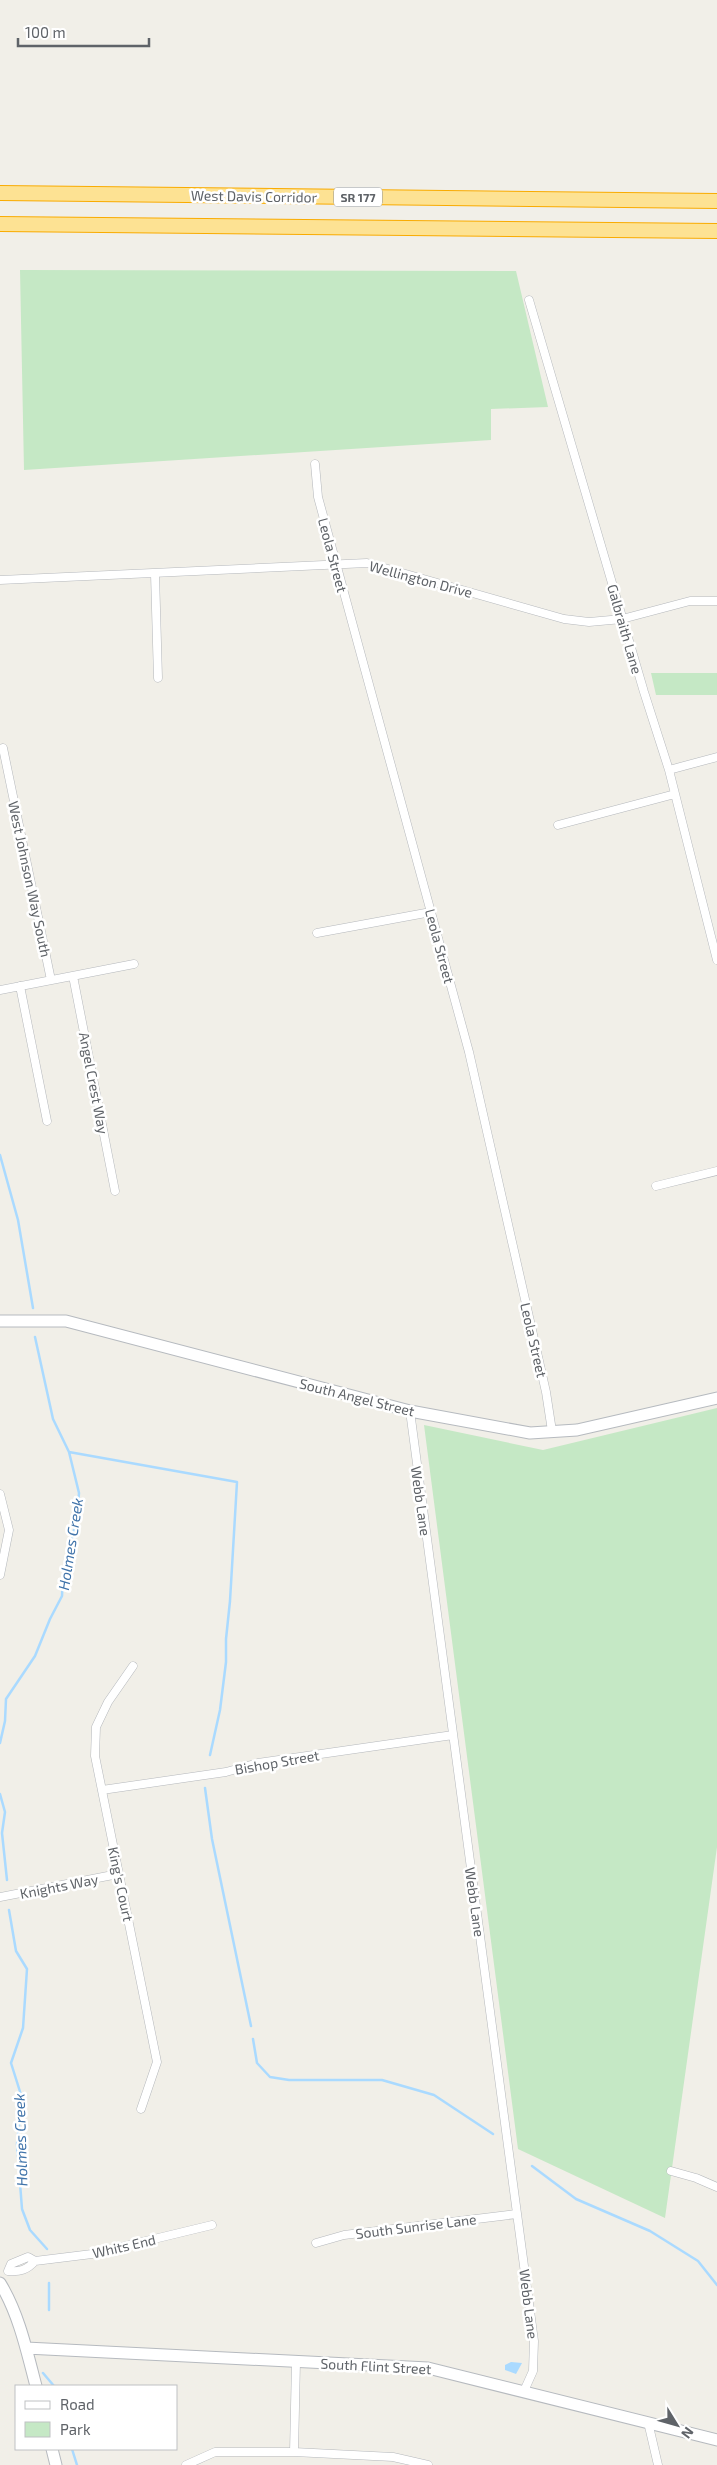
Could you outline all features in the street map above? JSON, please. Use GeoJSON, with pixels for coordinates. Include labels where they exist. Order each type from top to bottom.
{"type":"FeatureCollection","features":[{"type":"Feature","properties":{"kind":"highway","name":"West Davis Corridor"},"geometry":{"type":"LineString","coordinates":[[0,193],[717,201]]}},
{"type":"Feature","properties":{"kind":"highway"},"geometry":{"type":"LineString","coordinates":[[0,224],[717,231]]}},
{"type":"Feature","properties":{"kind":"street","name":"Galbraith Lane"},"geometry":{"type":"LineString","coordinates":[[529,300],[622,619],[669,770],[717,960]]}},
{"type":"Feature","properties":{"kind":"street","name":"Leola Street"},"geometry":{"type":"LineString","coordinates":[[315,464],[318,497],[469,1052],[544,1383],[552,1432]]}},
{"type":"Feature","properties":{"kind":"street","name":"Wellington Drive"},"geometry":{"type":"LineString","coordinates":[[0,580],[154,574],[367,562],[564,619],[589,622],[622,619],[690,601],[717,601]]}},
{"type":"Feature","properties":{"kind":"street"},"geometry":{"type":"LineString","coordinates":[[154,574],[158,678]]}},
{"type":"Feature","properties":{"kind":"street","name":"West Johnson Way South"},"geometry":{"type":"LineString","coordinates":[[3,748],[51,980]]}},
{"type":"Feature","properties":{"kind":"street"},"geometry":{"type":"LineString","coordinates":[[669,770],[717,758]]}},
{"type":"Feature","properties":{"kind":"street"},"geometry":{"type":"LineString","coordinates":[[558,825],[675,794]]}},
{"type":"Feature","properties":{"kind":"street"},"geometry":{"type":"LineString","coordinates":[[317,932],[431,912]]}},
{"type":"Feature","properties":{"kind":"street"},"geometry":{"type":"LineString","coordinates":[[0,990],[134,964]]}},
{"type":"Feature","properties":{"kind":"street","name":"Angel Crest Way"},"geometry":{"type":"LineString","coordinates":[[73,976],[115,1191]]}},
{"type":"Feature","properties":{"kind":"street"},"geometry":{"type":"LineString","coordinates":[[20,986],[47,1121]]}},
{"type":"Feature","properties":{"kind":"street"},"geometry":{"type":"LineString","coordinates":[[656,1186],[717,1171]]}},
{"type":"Feature","properties":{"kind":"street","name":"South Angel Street"},"geometry":{"type":"LineString","coordinates":[[0,1321],[66,1321],[410,1411],[530,1433],[577,1430],[717,1398]]}},
{"type":"Feature","properties":{"kind":"street","name":"Webb Lane"},"geometry":{"type":"LineString","coordinates":[[410,1411],[534,2341],[533,2371],[524,2392]]}},
{"type":"Feature","properties":{"kind":"street"},"geometry":{"type":"LineString","coordinates":[[0,1494],[10,1530],[0,1576]]}},
{"type":"Feature","properties":{"kind":"street","name":"King's Court"},"geometry":{"type":"LineString","coordinates":[[133,1666],[108,1702],[96,1727],[95,1756],[157,2062],[141,2109]]}},
{"type":"Feature","properties":{"kind":"street","name":"Bishop Street"},"geometry":{"type":"LineString","coordinates":[[102,1790],[226,1772],[258,1763],[453,1735]]}},
{"type":"Feature","properties":{"kind":"street","name":"Knights Way"},"geometry":{"type":"LineString","coordinates":[[0,1897],[118,1874]]}},
{"type":"Feature","properties":{"kind":"street"},"geometry":{"type":"LineString","coordinates":[[671,2171],[696,2178],[717,2187]]}},
{"type":"Feature","properties":{"kind":"street","name":"South Sunrise Lane"},"geometry":{"type":"LineString","coordinates":[[316,2243],[344,2235],[517,2214]]}},
{"type":"Feature","properties":{"kind":"street","name":"Whits End"},"geometry":{"type":"LineString","coordinates":[[0,2277],[8,2271],[11,2264],[28,2258],[35,2261],[92,2254],[212,2225]]}},
{"type":"Feature","properties":{"kind":"street"},"geometry":{"type":"LineString","coordinates":[[0,2283],[8,2295],[26,2348],[36,2385]]}},
{"type":"Feature","properties":{"kind":"street","name":"South Flint Street"},"geometry":{"type":"LineString","coordinates":[[26,2348],[428,2368],[717,2440]]}},
{"type":"Feature","properties":{"kind":"street"},"geometry":{"type":"LineString","coordinates":[[294,2452],[296,2362]]}},
{"type":"Feature","properties":{"kind":"street"},"geometry":{"type":"LineString","coordinates":[[648,2422],[658,2465]]}},
{"type":"Feature","properties":{"kind":"street"},"geometry":{"type":"LineString","coordinates":[[52,2450],[56,2465]]}},
{"type":"Feature","properties":{"kind":"street"},"geometry":{"type":"LineString","coordinates":[[186,2465],[215,2452],[294,2452],[393,2457],[411,2463],[428,2465]]}},
{"type":"Feature","properties":{"kind":"green space"},"geometry":{"type":"Polygon","coordinates":[[[20,270],[516,271],[548,407],[491,409],[491,440],[24,470],[20,270]]]}},
{"type":"Feature","properties":{"kind":"green space"},"geometry":{"type":"Polygon","coordinates":[[[651,673],[717,673],[717,695],[656,695],[651,673]]]}},
{"type":"Feature","properties":{"kind":"green space"},"geometry":{"type":"Polygon","coordinates":[[[717,1408],[717,1847],[665,2218],[518,2149],[424,1425],[543,1450],[717,1408]]]}},
{"type":"Feature","properties":{"kind":"water"},"geometry":{"type":"Polygon","coordinates":[[[511,2362],[522,2363],[516,2374],[505,2370],[505,2365],[511,2362]]]}},
{"type":"Feature","properties":{"kind":"waterway","name":"Holmes Creek"},"geometry":{"type":"LineString","coordinates":[[0,1155],[18,1220],[33,1308]]}},
{"type":"Feature","properties":{"kind":"waterway","name":"Holmes Creek"},"geometry":{"type":"LineString","coordinates":[[0,1743],[5,1721],[6,1699],[35,1656],[50,1619],[62,1596],[63,1575],[77,1518],[79,1493],[69,1452],[53,1419],[35,1337]]}},
{"type":"Feature","properties":{"kind":"waterway"},"geometry":{"type":"LineString","coordinates":[[69,1452],[237,1482],[226,1662],[220,1710],[210,1755]]}},
{"type":"Feature","properties":{"kind":"waterway"},"geometry":{"type":"LineString","coordinates":[[205,1788],[212,1839],[251,2026]]}},
{"type":"Feature","properties":{"kind":"waterway","name":"Holmes Creek"},"geometry":{"type":"LineString","coordinates":[[0,1794],[5,1812],[2,1833],[7,1880]]}},
{"type":"Feature","properties":{"kind":"waterway","name":"Holmes Creek"},"geometry":{"type":"LineString","coordinates":[[9,1910],[16,1951],[27,1969],[23,2028],[11,2063],[22,2098],[17,2144],[22,2209],[30,2230],[47,2249]]}},
{"type":"Feature","properties":{"kind":"waterway"},"geometry":{"type":"LineString","coordinates":[[253,2039],[257,2063],[270,2077],[289,2080],[382,2080],[434,2095],[493,2134]]}},
{"type":"Feature","properties":{"kind":"waterway"},"geometry":{"type":"LineString","coordinates":[[532,2166],[576,2199],[650,2231],[698,2261],[717,2285]]}},
{"type":"Feature","properties":{"kind":"waterway","name":"Holmes Creek"},"geometry":{"type":"LineString","coordinates":[[49,2283],[49,2310]]}},
{"type":"Feature","properties":{"kind":"waterway","name":"Holmes Creek"},"geometry":{"type":"LineString","coordinates":[[43,2373],[53,2385]]}},
{"type":"Feature","properties":{"kind":"waterway","name":"Holmes Creek"},"geometry":{"type":"LineString","coordinates":[[72,2450],[77,2465]]}}]}
